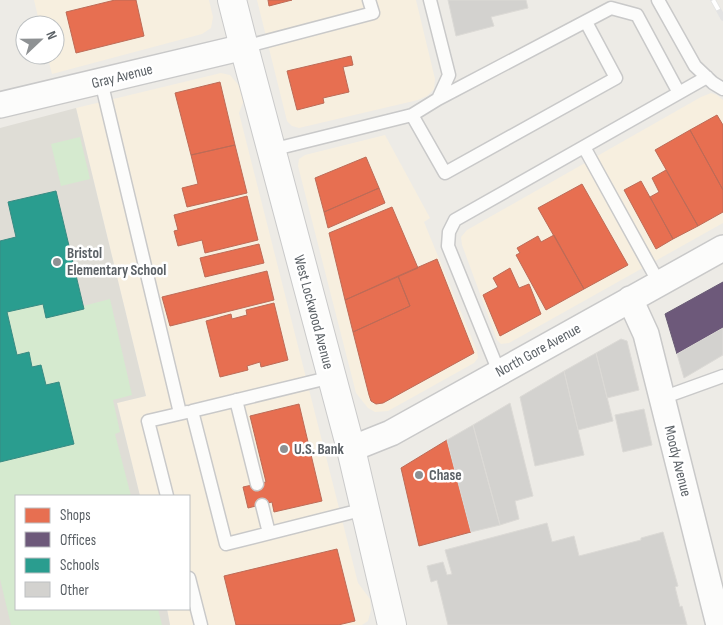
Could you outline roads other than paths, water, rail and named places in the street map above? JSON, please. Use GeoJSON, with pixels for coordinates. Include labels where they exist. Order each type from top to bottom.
{"type":"FeatureCollection","features":[{"type":"Feature","properties":{"kind":"main road","name":"West Lockwood Avenue"},"geometry":{"type":"LineString","coordinates":[[232,0],[351,449],[392,625]]}},
{"type":"Feature","properties":{"kind":"street","name":"Gray Avenue"},"geometry":{"type":"LineString","coordinates":[[0,106],[244,47]]}},
{"type":"Feature","properties":{"kind":"street","name":"North Gore Avenue"},"geometry":{"type":"LineString","coordinates":[[351,449],[391,433],[723,248]]}},
{"type":"Feature","properties":{"kind":"street","name":"Moody Avenue"},"geometry":{"type":"LineString","coordinates":[[630,299],[646,334],[662,398],[717,592],[719,625]]}},
{"type":"Feature","properties":{"kind":"lane"},"geometry":{"type":"LineString","coordinates":[[244,47],[373,13],[369,0]]}},
{"type":"Feature","properties":{"kind":"lane"},"geometry":{"type":"LineString","coordinates":[[430,0],[449,75],[438,99]]}},
{"type":"Feature","properties":{"kind":"lane"},"geometry":{"type":"LineString","coordinates":[[658,0],[695,66],[713,83],[723,89]]}},
{"type":"Feature","properties":{"kind":"lane"},"geometry":{"type":"LineString","coordinates":[[271,150],[412,115],[438,99],[611,8],[637,15],[679,93]]}},
{"type":"Feature","properties":{"kind":"lane"},"geometry":{"type":"LineString","coordinates":[[412,115],[445,173],[616,78],[586,22]]}},
{"type":"Feature","properties":{"kind":"lane"},"geometry":{"type":"LineString","coordinates":[[499,372],[448,246],[449,232],[455,220],[707,78]]}},
{"type":"Feature","properties":{"kind":"lane"},"geometry":{"type":"LineString","coordinates":[[101,81],[186,412],[226,544],[365,509]]}},
{"type":"Feature","properties":{"kind":"lane"},"geometry":{"type":"LineString","coordinates":[[584,147],[659,283]]}},
{"type":"Feature","properties":{"kind":"lane"},"geometry":{"type":"LineString","coordinates":[[662,398],[723,376]]}},
{"type":"Feature","properties":{"kind":"lane"},"geometry":{"type":"LineString","coordinates":[[167,495],[148,421],[332,377]]}},
{"type":"Feature","properties":{"kind":"lane"},"geometry":{"type":"LineString","coordinates":[[236,400],[257,484]]}},
{"type":"Feature","properties":{"kind":"lane"},"geometry":{"type":"LineString","coordinates":[[262,504],[269,533]]}},
{"type":"Feature","properties":{"kind":"lane"},"geometry":{"type":"LineString","coordinates":[[190,582],[201,625]]}},
{"type":"Feature","properties":{"kind":"railway"},"geometry":{"type":"LineString","coordinates":[[713,0],[723,18]]}},
{"type":"Feature","properties":{"kind":"place","name":"Bristol Elementary School"},"geometry":{"type":"Point","coordinates":[57,262]}},
{"type":"Feature","properties":{"kind":"place","name":"U.S. Bank"},"geometry":{"type":"Point","coordinates":[284,449]}},
{"type":"Feature","properties":{"kind":"place","name":"Chase"},"geometry":{"type":"Point","coordinates":[419,475]}}]}
